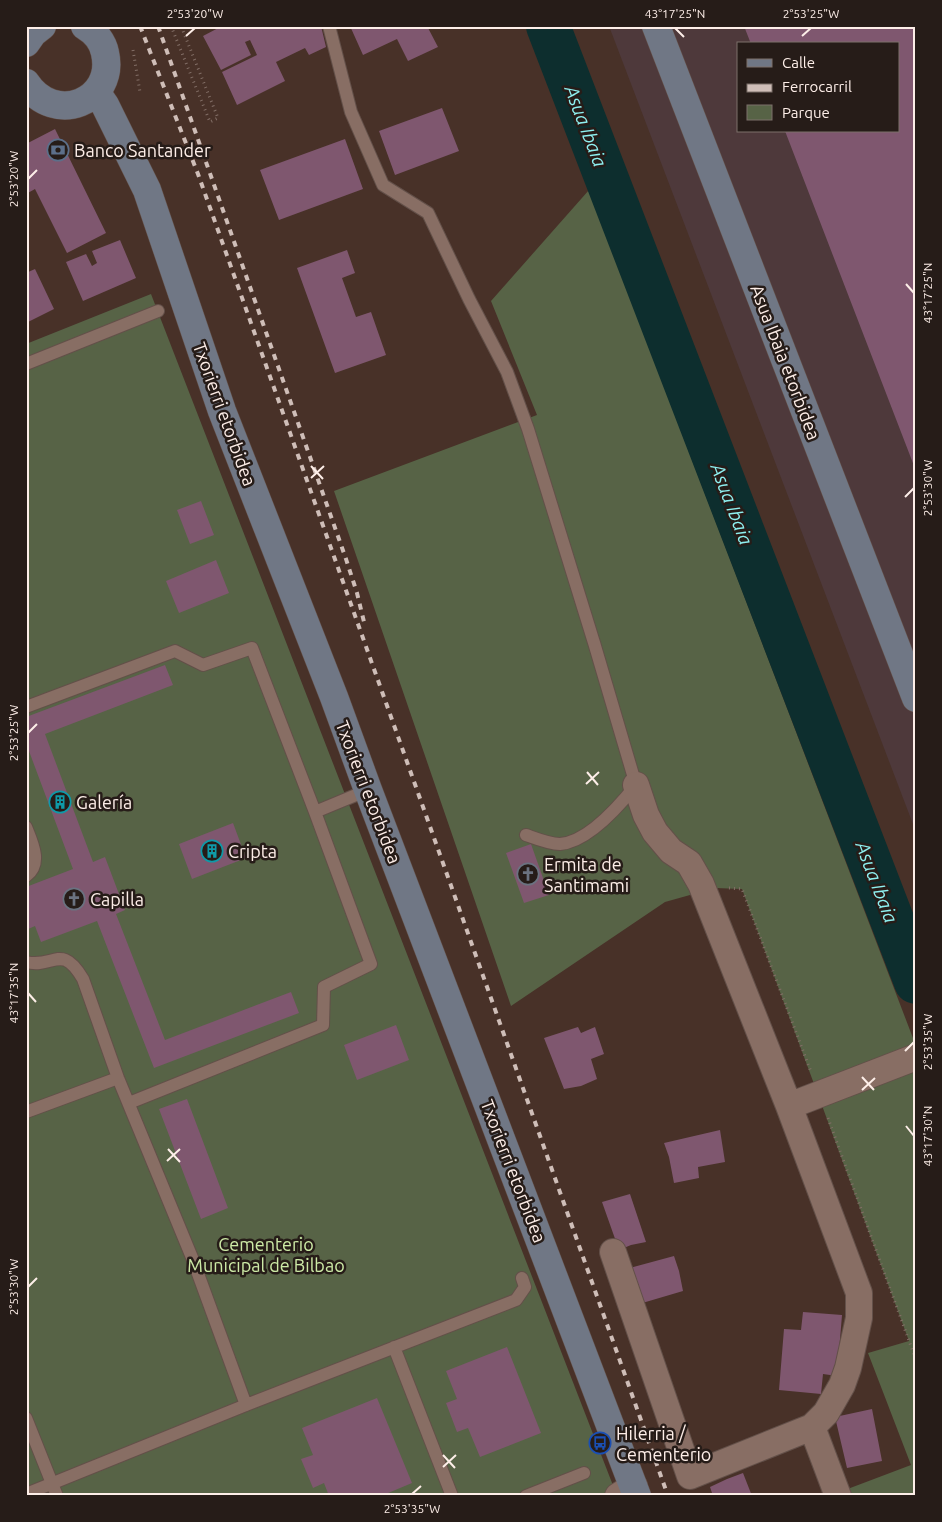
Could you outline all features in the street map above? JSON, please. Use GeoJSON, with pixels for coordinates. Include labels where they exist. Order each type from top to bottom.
{"type":"FeatureCollection","features":[{"type":"Feature","properties":{"kind":"street"},"geometry":{"type":"LineString","coordinates":[[26,43],[33,33],[42,26]]}},
{"type":"Feature","properties":{"kind":"street"},"geometry":{"type":"LineString","coordinates":[[29,92],[47,102],[60,106],[73,105],[86,100],[96,92],[103,82],[107,59],[104,48],[98,38],[85,26]]}},
{"type":"Feature","properties":{"kind":"street","name":"Asua Ibaia etorbidea"},"geometry":{"type":"LineString","coordinates":[[656,26],[916,698]]}},
{"type":"Feature","properties":{"kind":"street","name":"Txorierri etorbidea"},"geometry":{"type":"LineString","coordinates":[[96,92],[105,105],[147,190],[222,411],[330,688],[630,1492]]}},
{"type":"Feature","properties":{"kind":"street"},"geometry":{"type":"LineString","coordinates":[[614,1252],[690,1476],[812,1427],[826,1413],[842,1385],[848,1368],[859,1318],[859,1293],[789,1106],[701,884],[689,863],[671,851],[655,832],[646,815],[636,785]]}},
{"type":"Feature","properties":{"kind":"street"},"geometry":{"type":"LineString","coordinates":[[789,1106],[909,1060]]}},
{"type":"Feature","properties":{"kind":"street"},"geometry":{"type":"LineString","coordinates":[[812,1427],[838,1496]]}},
{"type":"Feature","properties":{"kind":"lane"},"geometry":{"type":"LineString","coordinates":[[329,26],[351,112],[383,185],[428,213],[469,299],[507,372],[531,438],[636,785],[621,804],[600,824],[575,840],[560,844],[543,842],[526,835]]}},
{"type":"Feature","properties":{"kind":"lane"},"geometry":{"type":"LineString","coordinates":[[26,364],[158,311]]}},
{"type":"Feature","properties":{"kind":"lane"},"geometry":{"type":"LineString","coordinates":[[26,707],[175,651],[203,665],[252,648],[371,964],[324,987],[323,1025],[129,1103]]}},
{"type":"Feature","properties":{"kind":"lane"},"geometry":{"type":"LineString","coordinates":[[315,812],[368,790]]}},
{"type":"Feature","properties":{"kind":"lane"},"geometry":{"type":"LineString","coordinates":[[26,827],[36,856],[35,865],[26,876]]}},
{"type":"Feature","properties":{"kind":"lane"},"geometry":{"type":"LineString","coordinates":[[26,962],[67,960],[77,969],[83,979],[118,1078],[193,1260],[246,1404]]}},
{"type":"Feature","properties":{"kind":"lane"},"geometry":{"type":"LineString","coordinates":[[26,1112],[118,1078]]}},
{"type":"Feature","properties":{"kind":"lane"},"geometry":{"type":"LineString","coordinates":[[26,1494],[55,1490],[246,1404],[516,1300],[525,1287],[522,1278]]}},
{"type":"Feature","properties":{"kind":"lane"},"geometry":{"type":"LineString","coordinates":[[394,1347],[452,1496]]}},
{"type":"Feature","properties":{"kind":"lane"},"geometry":{"type":"LineString","coordinates":[[26,1418],[55,1490]]}},
{"type":"Feature","properties":{"kind":"lane"},"geometry":{"type":"LineString","coordinates":[[526,1496],[584,1473]]}},
{"type":"Feature","properties":{"kind":"path"},"geometry":{"type":"LineString","coordinates":[[171,26],[210,122],[218,118],[181,26]]}},
{"type":"Feature","properties":{"kind":"path"},"geometry":{"type":"LineString","coordinates":[[135,57],[135,71],[140,92]]}},
{"type":"Feature","properties":{"kind":"shaded area"},"geometry":{"type":"Polygon","coordinates":[[[609,26],[916,26],[916,832],[609,26]]]}},
{"type":"Feature","properties":{"kind":"green space"},"geometry":{"type":"Polygon","coordinates":[[[589,190],[916,1046],[916,1496],[838,1496],[837,1493],[911,1465],[868,1353],[909,1341],[742,889],[715,888],[665,902],[511,1006],[334,491],[537,415],[491,301],[589,190]]]}},
{"type":"Feature","properties":{"kind":"green space","name":"Cementerio Municipal de Bilbao"},"geometry":{"type":"Polygon","coordinates":[[[151,294],[614,1488],[606,1496],[26,1496],[26,344],[151,294]]]}},
{"type":"Feature","properties":{"kind":"building"},"geometry":{"type":"Polygon","coordinates":[[[222,26],[321,26],[326,47],[309,55],[305,48],[276,62],[285,81],[237,105],[222,72],[257,55],[250,40],[245,42],[251,55],[221,70],[203,36],[222,26]]]}},
{"type":"Feature","properties":{"kind":"building"},"geometry":{"type":"Polygon","coordinates":[[[350,26],[427,26],[438,47],[408,61],[397,39],[363,55],[350,26]]]}},
{"type":"Feature","properties":{"kind":"building"},"geometry":{"type":"Polygon","coordinates":[[[744,26],[916,26],[916,471],[785,132],[900,132],[900,42],[750,42],[744,26]]]}},
{"type":"Feature","properties":{"kind":"building"},"geometry":{"type":"Polygon","coordinates":[[[442,108],[459,151],[395,175],[379,131],[442,108]]]}},
{"type":"Feature","properties":{"kind":"building"},"geometry":{"type":"Polygon","coordinates":[[[55,129],[106,233],[67,253],[35,189],[26,194],[26,144],[55,129]]]}},
{"type":"Feature","properties":{"kind":"building"},"geometry":{"type":"Polygon","coordinates":[[[345,139],[363,189],[279,220],[260,170],[345,139]]]}},
{"type":"Feature","properties":{"kind":"building"},"geometry":{"type":"Polygon","coordinates":[[[120,240],[136,278],[83,301],[66,262],[86,254],[92,266],[97,263],[92,251],[120,240]]]}},
{"type":"Feature","properties":{"kind":"building"},"geometry":{"type":"Polygon","coordinates":[[[347,250],[355,273],[342,278],[356,317],[371,312],[386,355],[335,373],[297,268],[347,250]]]}},
{"type":"Feature","properties":{"kind":"building"},"geometry":{"type":"Polygon","coordinates":[[[35,269],[54,309],[26,323],[26,273],[35,269]]]}},
{"type":"Feature","properties":{"kind":"building"},"geometry":{"type":"Polygon","coordinates":[[[201,501],[214,535],[190,544],[177,510],[201,501]]]}},
{"type":"Feature","properties":{"kind":"building"},"geometry":{"type":"Polygon","coordinates":[[[216,560],[229,593],[179,613],[166,581],[216,560]]]}},
{"type":"Feature","properties":{"kind":"building"},"geometry":{"type":"Polygon","coordinates":[[[165,665],[173,685],[45,734],[93,862],[105,857],[125,910],[116,914],[165,1040],[291,992],[299,1013],[154,1068],[97,921],[41,942],[35,926],[26,930],[26,887],[73,869],[26,743],[26,717],[165,665]]]}},
{"type":"Feature","properties":{"kind":"building","name":"Cripta"},"geometry":{"type":"Polygon","coordinates":[[[233,823],[246,858],[192,879],[179,844],[233,823]]]}},
{"type":"Feature","properties":{"kind":"building","name":"Ermita de Santimami"},"geometry":{"type":"Polygon","coordinates":[[[531,844],[549,895],[524,903],[506,853],[531,844]]]}},
{"type":"Feature","properties":{"kind":"building"},"geometry":{"type":"Polygon","coordinates":[[[396,1025],[409,1060],[357,1080],[344,1045],[396,1025]]]}},
{"type":"Feature","properties":{"kind":"building"},"geometry":{"type":"Polygon","coordinates":[[[578,1027],[581,1033],[595,1027],[604,1054],[591,1059],[597,1079],[581,1086],[564,1089],[544,1038],[578,1027]]]}},
{"type":"Feature","properties":{"kind":"building"},"geometry":{"type":"Polygon","coordinates":[[[187,1099],[228,1208],[201,1219],[159,1109],[187,1099]]]}},
{"type":"Feature","properties":{"kind":"building"},"geometry":{"type":"Polygon","coordinates":[[[720,1130],[725,1162],[698,1167],[699,1178],[674,1183],[664,1143],[720,1130]]]}},
{"type":"Feature","properties":{"kind":"building"},"geometry":{"type":"Polygon","coordinates":[[[630,1194],[646,1242],[619,1250],[602,1202],[630,1194]]]}},
{"type":"Feature","properties":{"kind":"building"},"geometry":{"type":"Polygon","coordinates":[[[674,1256],[683,1291],[639,1304],[626,1269],[674,1256]]]}},
{"type":"Feature","properties":{"kind":"building"},"geometry":{"type":"Polygon","coordinates":[[[803,1312],[842,1315],[837,1376],[823,1374],[821,1394],[779,1390],[784,1329],[801,1330],[803,1312]]]}},
{"type":"Feature","properties":{"kind":"building"},"geometry":{"type":"Polygon","coordinates":[[[507,1347],[541,1433],[480,1457],[468,1428],[457,1432],[446,1403],[457,1399],[446,1371],[507,1347]]]}},
{"type":"Feature","properties":{"kind":"building"},"geometry":{"type":"Polygon","coordinates":[[[377,1398],[412,1483],[381,1496],[329,1496],[324,1483],[313,1488],[301,1459],[313,1455],[302,1428],[377,1398]]]}},
{"type":"Feature","properties":{"kind":"building"},"geometry":{"type":"Polygon","coordinates":[[[872,1409],[882,1461],[847,1468],[835,1417],[872,1409]]]}},
{"type":"Feature","properties":{"kind":"building"},"geometry":{"type":"Polygon","coordinates":[[[743,1473],[752,1496],[713,1496],[710,1487],[743,1473]]]}},
{"type":"Feature","properties":{"kind":"waterway","name":"Asua Ibaia"},"geometry":{"type":"LineString","coordinates":[[548,26],[916,982]]}},
{"type":"Feature","properties":{"kind":"railway"},"geometry":{"type":"LineString","coordinates":[[140,26],[198,174],[668,1496]]}},
{"type":"Feature","properties":{"kind":"railway"},"geometry":{"type":"LineString","coordinates":[[158,26],[346,559],[365,626]]}},
{"type":"Feature","properties":{"kind":"place","name":"Banco Santander"},"geometry":{"type":"Point","coordinates":[58,150]}},
{"type":"Feature","properties":{"kind":"place","name":"Galería"},"geometry":{"type":"Point","coordinates":[60,802]}},
{"type":"Feature","properties":{"kind":"place","name":"Cripta"},"geometry":{"type":"Point","coordinates":[212,851]}},
{"type":"Feature","properties":{"kind":"place","name":"Ermita de Santimami"},"geometry":{"type":"Point","coordinates":[528,874]}},
{"type":"Feature","properties":{"kind":"place","name":"Capilla"},"geometry":{"type":"Point","coordinates":[74,899]}},
{"type":"Feature","properties":{"kind":"place","name":"Hilerria / Cementerio"},"geometry":{"type":"Point","coordinates":[600,1443]}}]}
